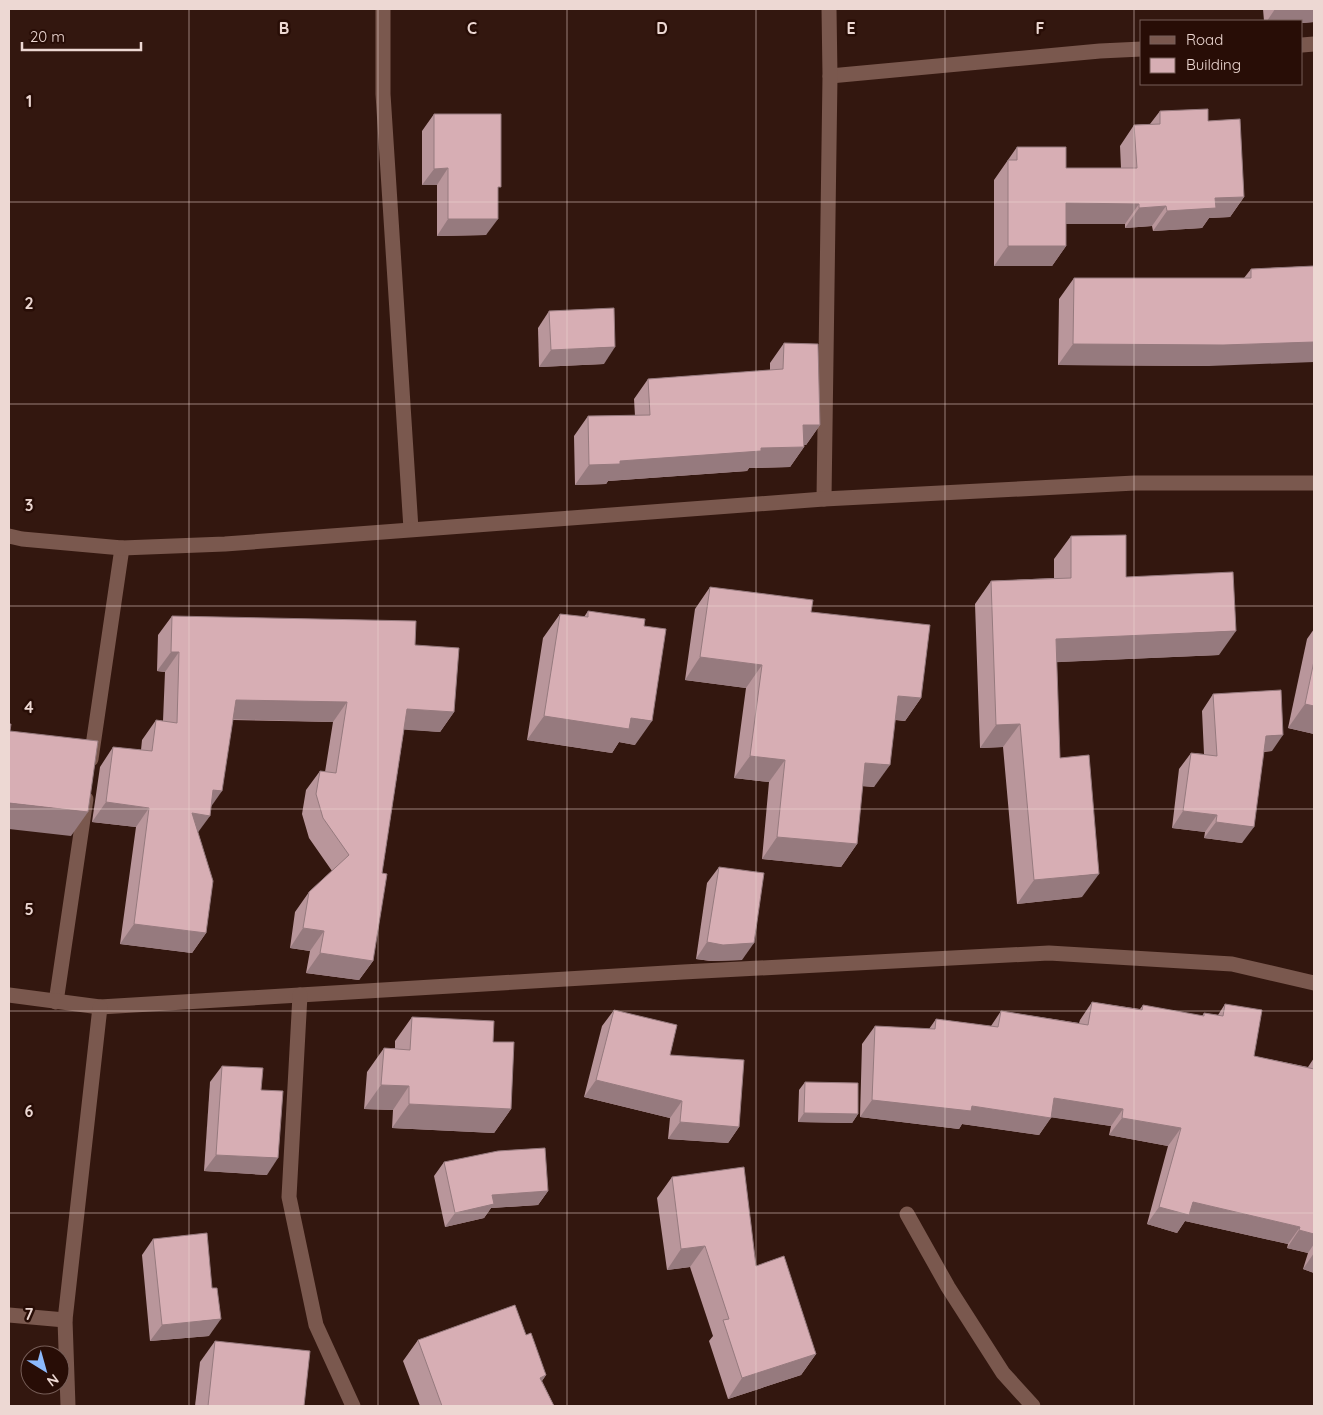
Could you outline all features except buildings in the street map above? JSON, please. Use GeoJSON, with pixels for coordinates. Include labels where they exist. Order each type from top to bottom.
{"type":"FeatureCollection","features":[{"type":"Feature","properties":{"kind":"street"},"geometry":{"type":"LineString","coordinates":[[383,9],[383,94],[410,529]]}},
{"type":"Feature","properties":{"kind":"street"},"geometry":{"type":"LineString","coordinates":[[824,499],[830,76],[829,9]]}},
{"type":"Feature","properties":{"kind":"street"},"geometry":{"type":"LineString","coordinates":[[830,76],[1100,50],[1140,49]]}},
{"type":"Feature","properties":{"kind":"street"},"geometry":{"type":"LineString","coordinates":[[9,536],[22,539],[122,548],[225,544],[824,499],[1135,483],[1314,483]]}},
{"type":"Feature","properties":{"kind":"street"},"geometry":{"type":"LineString","coordinates":[[56,1002],[122,548]]}},
{"type":"Feature","properties":{"kind":"street"},"geometry":{"type":"LineString","coordinates":[[9,995],[100,1007],[683,972],[1050,953],[1232,964],[1314,983]]}},
{"type":"Feature","properties":{"kind":"street"},"geometry":{"type":"LineString","coordinates":[[300,995],[288,1197],[316,1325],[353,1406]]}},
{"type":"Feature","properties":{"kind":"street"},"geometry":{"type":"LineString","coordinates":[[68,1406],[65,1320],[100,1007]]}},
{"type":"Feature","properties":{"kind":"street"},"geometry":{"type":"LineString","coordinates":[[907,1214],[948,1287],[1003,1373],[1033,1406]]}},
{"type":"Feature","properties":{"kind":"street"},"geometry":{"type":"LineString","coordinates":[[9,1315],[65,1320]]}}]}
